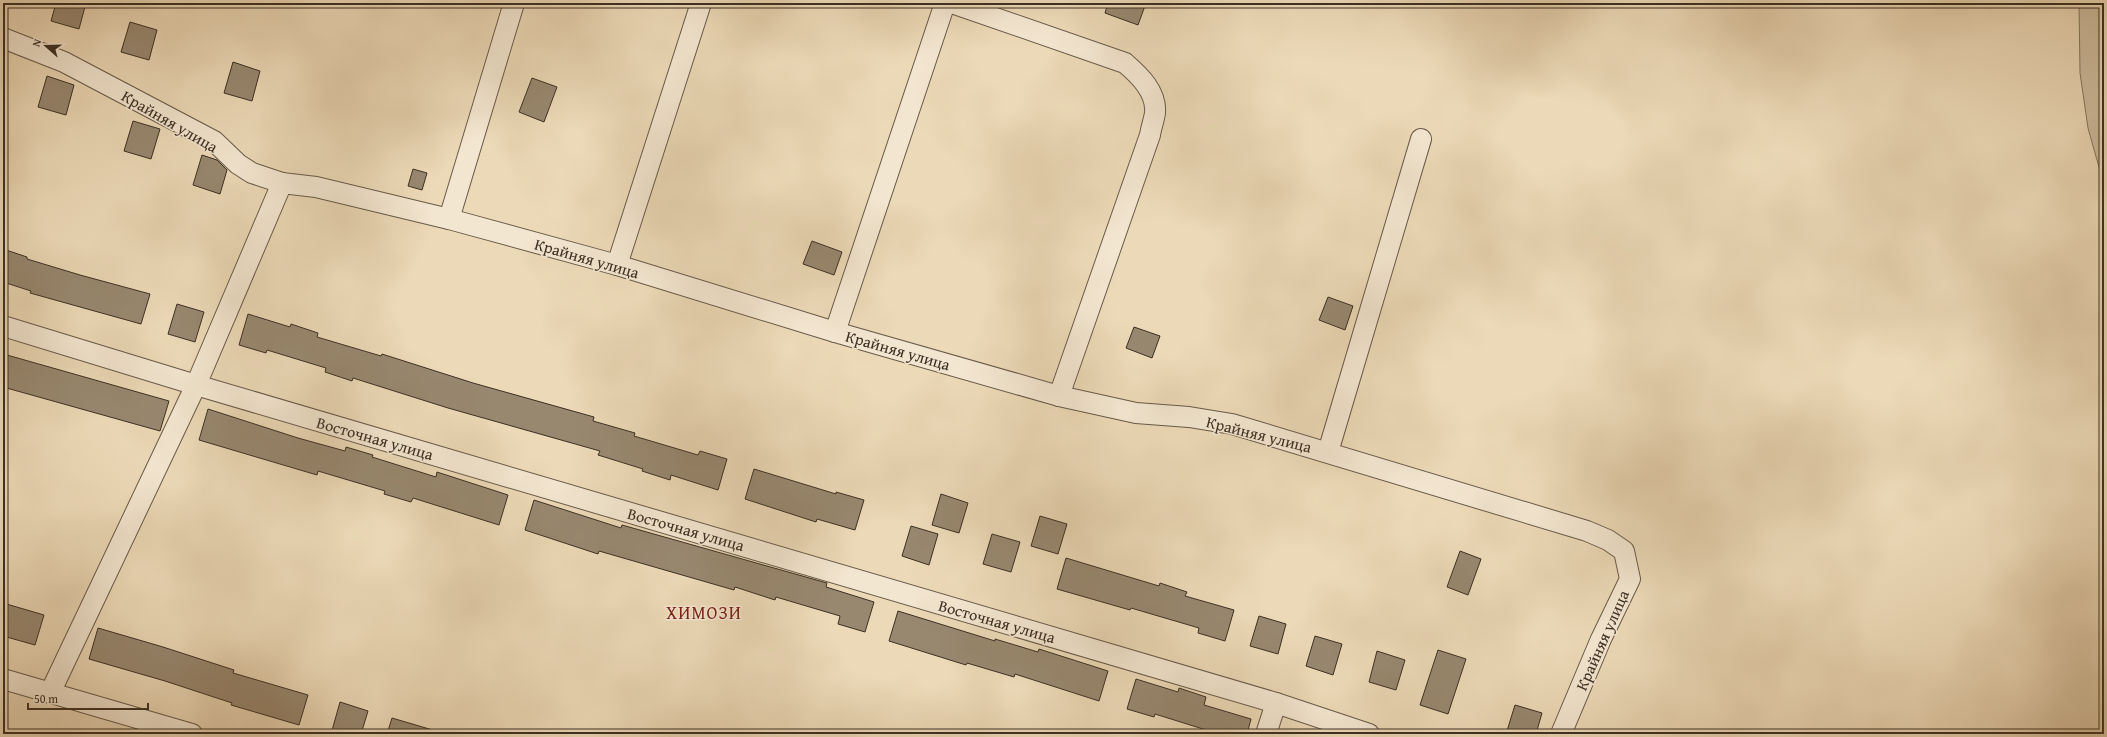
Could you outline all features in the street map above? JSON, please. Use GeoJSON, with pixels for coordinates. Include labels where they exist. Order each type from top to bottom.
{"type":"FeatureCollection","features":[{"type":"Feature","properties":{"kind":"street"},"geometry":{"type":"LineString","coordinates":[[449,219],[514,3]]}},
{"type":"Feature","properties":{"kind":"street"},"geometry":{"type":"LineString","coordinates":[[617,265],[701,3]]}},
{"type":"Feature","properties":{"kind":"street"},"geometry":{"type":"LineString","coordinates":[[835,332],[945,3]]}},
{"type":"Feature","properties":{"kind":"street"},"geometry":{"type":"LineString","coordinates":[[952,3],[1125,63],[1141,76],[1150,91],[1155,112],[1150,135],[1059,396]]}},
{"type":"Feature","properties":{"kind":"street","name":"Крайняя улица"},"geometry":{"type":"LineString","coordinates":[[3,38],[71,66],[214,141],[238,164],[252,173],[282,183],[316,187],[449,219],[617,265],[835,332],[1059,396],[1136,413],[1189,417],[1232,424],[1588,531],[1608,540],[1624,551],[1630,579],[1601,639],[1560,734]]}},
{"type":"Feature","properties":{"kind":"street"},"geometry":{"type":"LineString","coordinates":[[1328,452],[1422,139]]}},
{"type":"Feature","properties":{"kind":"street"},"geometry":{"type":"LineString","coordinates":[[50,693],[196,385],[282,183]]}},
{"type":"Feature","properties":{"kind":"street","name":"Восточная улица"},"geometry":{"type":"LineString","coordinates":[[3,326],[196,385],[1276,703],[1369,734]]}},
{"type":"Feature","properties":{"kind":"street"},"geometry":{"type":"LineString","coordinates":[[4,682],[50,693],[192,734]]}},
{"type":"Feature","properties":{"kind":"street"},"geometry":{"type":"LineString","coordinates":[[1266,734],[1276,703]]}},
{"type":"Feature","properties":{"kind":"shaded area"},"geometry":{"type":"Polygon","coordinates":[[[2079,3],[2104,3],[2104,185],[2088,128],[2080,73],[2079,3]]]}},
{"type":"Feature","properties":{"kind":"building"},"geometry":{"type":"Polygon","coordinates":[[[56,3],[86,3],[79,29],[51,21],[56,3]]]}},
{"type":"Feature","properties":{"kind":"building"},"geometry":{"type":"Polygon","coordinates":[[[1108,3],[1146,3],[1138,25],[1105,13],[1108,3]]]}},
{"type":"Feature","properties":{"kind":"building"},"geometry":{"type":"Polygon","coordinates":[[[130,22],[157,30],[149,60],[121,52],[130,22]]]}},
{"type":"Feature","properties":{"kind":"building"},"geometry":{"type":"Polygon","coordinates":[[[233,62],[260,71],[252,101],[224,93],[233,62]]]}},
{"type":"Feature","properties":{"kind":"building"},"geometry":{"type":"Polygon","coordinates":[[[47,76],[74,85],[66,115],[38,107],[47,76]]]}},
{"type":"Feature","properties":{"kind":"building"},"geometry":{"type":"Polygon","coordinates":[[[532,78],[557,87],[544,122],[519,112],[532,78]]]}},
{"type":"Feature","properties":{"kind":"building"},"geometry":{"type":"Polygon","coordinates":[[[133,121],[160,129],[151,159],[124,151],[133,121]]]}},
{"type":"Feature","properties":{"kind":"building"},"geometry":{"type":"Polygon","coordinates":[[[202,155],[217,160],[227,170],[220,194],[193,185],[202,155]]]}},
{"type":"Feature","properties":{"kind":"building"},"geometry":{"type":"Polygon","coordinates":[[[413,169],[427,173],[422,190],[408,186],[413,169]]]}},
{"type":"Feature","properties":{"kind":"building"},"geometry":{"type":"Polygon","coordinates":[[[812,241],[842,252],[834,275],[803,264],[812,241]]]}},
{"type":"Feature","properties":{"kind":"building"},"geometry":{"type":"Polygon","coordinates":[[[3,249],[27,257],[27,259],[150,294],[141,324],[30,293],[31,291],[3,282],[3,249]]]}},
{"type":"Feature","properties":{"kind":"building"},"geometry":{"type":"Polygon","coordinates":[[[1328,297],[1353,306],[1345,330],[1319,320],[1328,297]]]}},
{"type":"Feature","properties":{"kind":"building"},"geometry":{"type":"Polygon","coordinates":[[[177,304],[204,312],[195,342],[168,334],[177,304]]]}},
{"type":"Feature","properties":{"kind":"building"},"geometry":{"type":"Polygon","coordinates":[[[248,314],[290,327],[291,324],[318,333],[317,337],[381,356],[382,354],[473,383],[594,417],[593,421],[635,433],[634,436],[698,455],[700,451],[727,459],[718,490],[671,475],[670,480],[642,471],[643,469],[598,455],[600,451],[448,408],[353,378],[352,381],[325,372],[326,368],[267,350],[266,353],[239,345],[248,314]]]}},
{"type":"Feature","properties":{"kind":"building"},"geometry":{"type":"Polygon","coordinates":[[[1134,327],[1160,336],[1152,358],[1126,348],[1134,327]]]}},
{"type":"Feature","properties":{"kind":"building"},"geometry":{"type":"Polygon","coordinates":[[[7,355],[169,401],[160,431],[3,387],[3,367],[7,355]]]}},
{"type":"Feature","properties":{"kind":"building"},"geometry":{"type":"Polygon","coordinates":[[[208,409],[298,438],[345,451],[346,447],[373,455],[372,457],[436,477],[437,472],[508,495],[499,525],[413,498],[411,502],[384,494],[385,491],[318,471],[317,475],[199,440],[208,409]]]}},
{"type":"Feature","properties":{"kind":"building"},"geometry":{"type":"Polygon","coordinates":[[[754,469],[836,494],[836,492],[864,500],[855,530],[817,519],[816,522],[745,499],[754,469]]]}},
{"type":"Feature","properties":{"kind":"building"},"geometry":{"type":"Polygon","coordinates":[[[941,494],[968,503],[959,533],[932,525],[941,494]]]}},
{"type":"Feature","properties":{"kind":"building"},"geometry":{"type":"Polygon","coordinates":[[[534,500],[621,528],[622,525],[827,583],[826,587],[874,602],[865,632],[838,624],[840,616],[776,597],[775,600],[735,587],[734,590],[599,551],[598,554],[525,530],[534,500]]]}},
{"type":"Feature","properties":{"kind":"building"},"geometry":{"type":"Polygon","coordinates":[[[1040,516],[1067,524],[1058,554],[1031,546],[1040,516]]]}},
{"type":"Feature","properties":{"kind":"building"},"geometry":{"type":"Polygon","coordinates":[[[911,526],[938,534],[929,565],[902,556],[911,526]]]}},
{"type":"Feature","properties":{"kind":"building"},"geometry":{"type":"Polygon","coordinates":[[[992,534],[1020,542],[1011,572],[983,564],[992,534]]]}},
{"type":"Feature","properties":{"kind":"building"},"geometry":{"type":"Polygon","coordinates":[[[1460,551],[1481,559],[1468,595],[1447,587],[1460,551]]]}},
{"type":"Feature","properties":{"kind":"building"},"geometry":{"type":"Polygon","coordinates":[[[1066,558],[1159,586],[1160,583],[1187,592],[1185,596],[1234,610],[1225,641],[1198,633],[1199,628],[1131,608],[1130,610],[1057,589],[1066,558]]]}},
{"type":"Feature","properties":{"kind":"building"},"geometry":{"type":"Polygon","coordinates":[[[3,603],[44,615],[35,645],[3,636],[3,603]]]}},
{"type":"Feature","properties":{"kind":"building"},"geometry":{"type":"Polygon","coordinates":[[[898,611],[995,641],[995,639],[1038,652],[1039,649],[1108,671],[1099,701],[1015,674],[1014,677],[967,663],[966,665],[889,641],[898,611]]]}},
{"type":"Feature","properties":{"kind":"building"},"geometry":{"type":"Polygon","coordinates":[[[1259,616],[1286,624],[1278,654],[1250,646],[1259,616]]]}},
{"type":"Feature","properties":{"kind":"building"},"geometry":{"type":"Polygon","coordinates":[[[98,628],[234,670],[233,673],[308,695],[299,725],[231,705],[232,703],[165,681],[89,659],[98,628]]]}},
{"type":"Feature","properties":{"kind":"building"},"geometry":{"type":"Polygon","coordinates":[[[1315,636],[1342,644],[1333,675],[1306,666],[1315,636]]]}},
{"type":"Feature","properties":{"kind":"building"},"geometry":{"type":"Polygon","coordinates":[[[1438,650],[1466,659],[1448,714],[1420,705],[1438,650]]]}},
{"type":"Feature","properties":{"kind":"building"},"geometry":{"type":"Polygon","coordinates":[[[1377,651],[1405,660],[1396,690],[1369,682],[1377,651]]]}},
{"type":"Feature","properties":{"kind":"building"},"geometry":{"type":"Polygon","coordinates":[[[1136,679],[1178,692],[1179,688],[1206,697],[1204,705],[1251,719],[1247,734],[1219,734],[1155,714],[1154,717],[1127,709],[1136,679]]]}},
{"type":"Feature","properties":{"kind":"building"},"geometry":{"type":"Polygon","coordinates":[[[340,702],[368,711],[361,734],[331,734],[340,702]]]}},
{"type":"Feature","properties":{"kind":"building"},"geometry":{"type":"Polygon","coordinates":[[[1515,705],[1542,713],[1536,734],[1506,734],[1515,705]]]}},
{"type":"Feature","properties":{"kind":"building"},"geometry":{"type":"Polygon","coordinates":[[[392,718],[436,731],[435,734],[387,734],[392,718]]]}},
{"type":"Feature","properties":{"kind":"district","name":"ХИМОЗИ"},"geometry":{"type":"Point","coordinates":[704,613]}}]}
